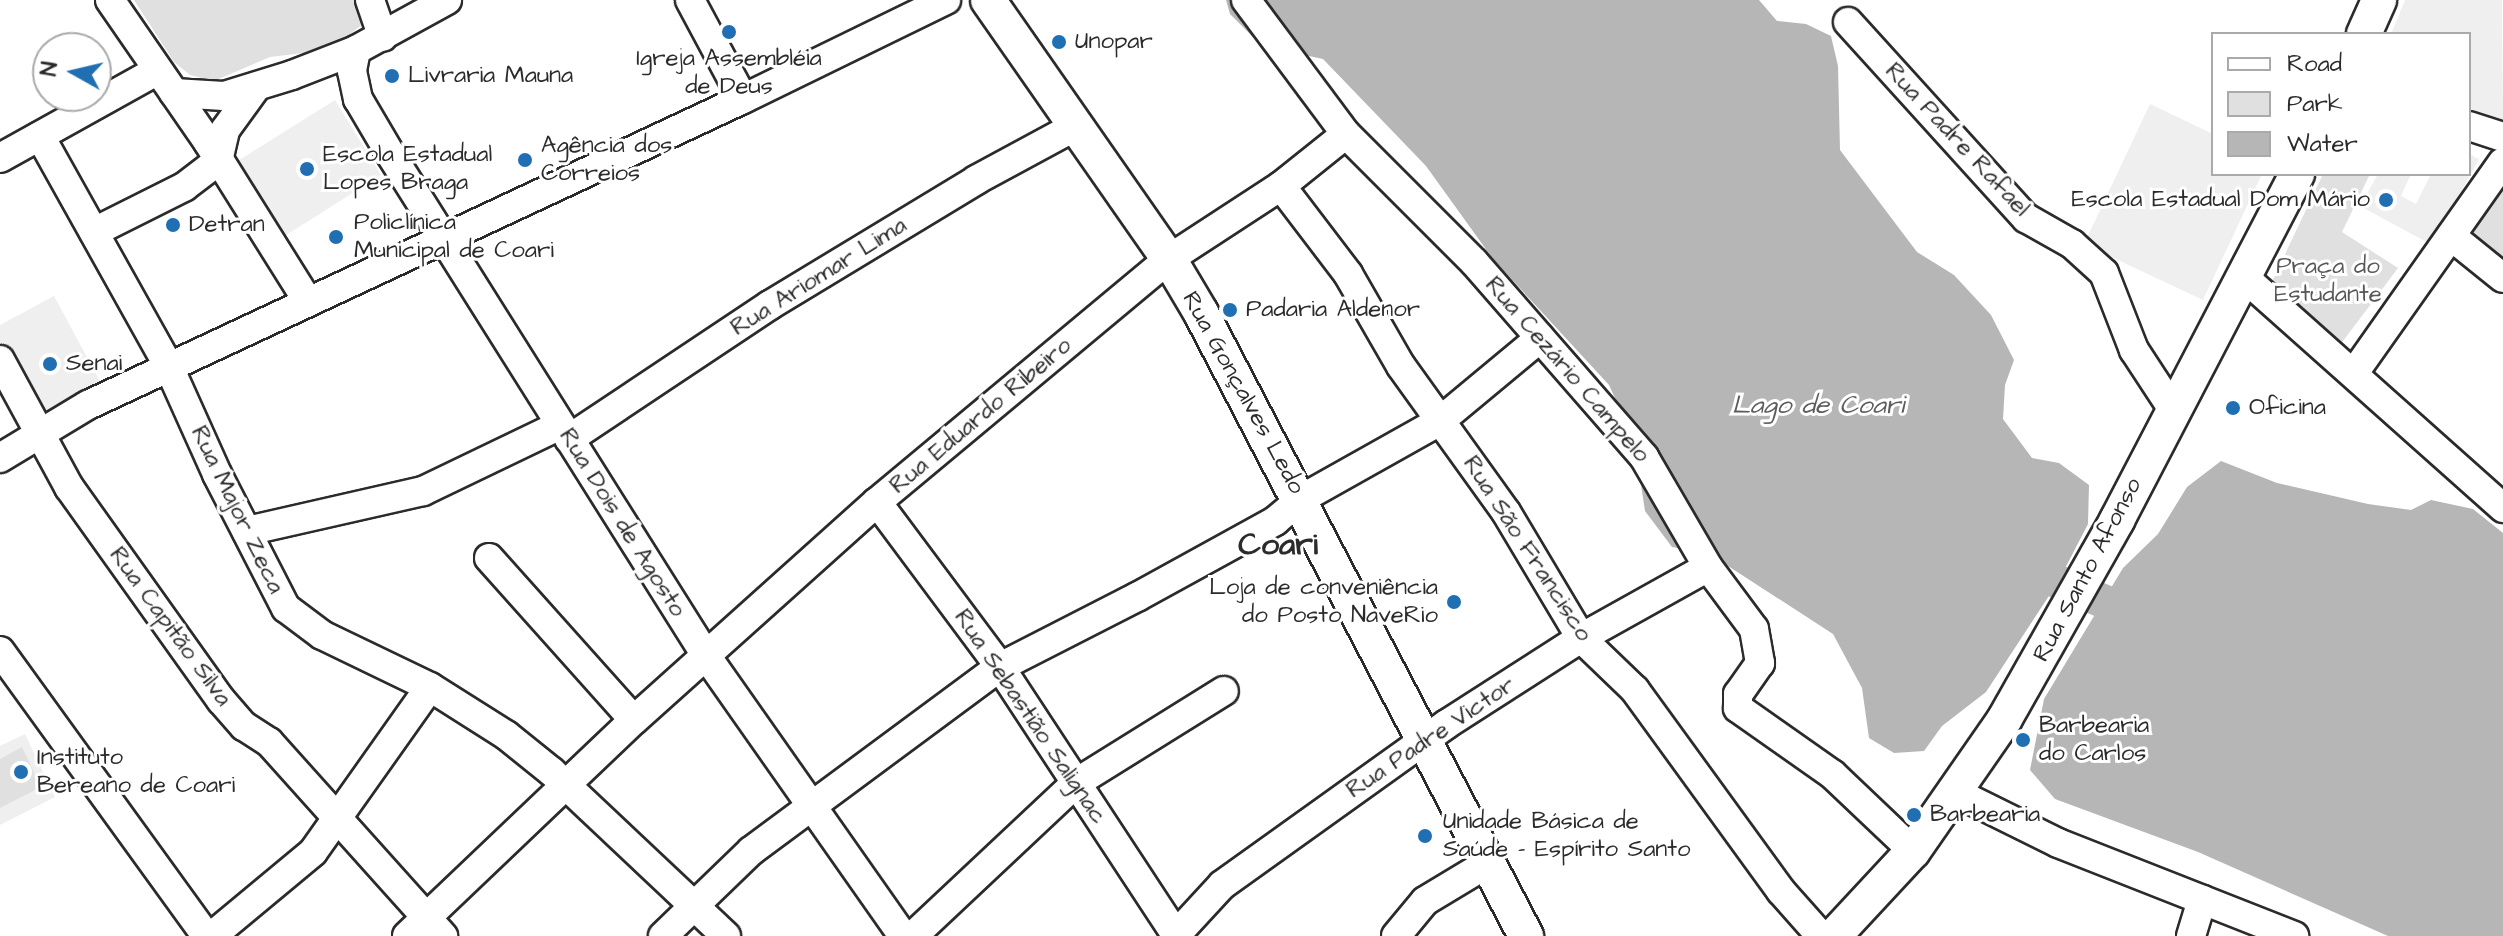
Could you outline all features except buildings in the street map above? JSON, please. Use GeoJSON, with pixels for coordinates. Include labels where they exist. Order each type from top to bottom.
{"type":"FeatureCollection","features":[{"type":"Feature","properties":{"kind":"main road","name":"Rua Gonçalves Ledo"},"geometry":{"type":"LineString","coordinates":[[988,0],[1169,259],[1301,499],[1526,936]]}},
{"type":"Feature","properties":{"kind":"main road"},"geometry":{"type":"LineString","coordinates":[[2365,32],[2379,0]]}},
{"type":"Feature","properties":{"kind":"main road","name":"Rua Santo Afonso"},"geometry":{"type":"LineString","coordinates":[[1834,936],[1913,851],[2004,720],[2117,520],[2172,408],[2245,278],[2296,176]]}},
{"type":"Feature","properties":{"kind":"street"},"geometry":{"type":"LineString","coordinates":[[110,0],[174,93],[307,300]]}},
{"type":"Feature","properties":{"kind":"street"},"geometry":{"type":"LineString","coordinates":[[370,0],[383,37]]}},
{"type":"Feature","properties":{"kind":"street"},"geometry":{"type":"LineString","coordinates":[[174,93],[224,96],[257,86],[356,50],[447,0]]}},
{"type":"Feature","properties":{"kind":"street"},"geometry":{"type":"LineString","coordinates":[[690,0],[743,99]]}},
{"type":"Feature","properties":{"kind":"street"},"geometry":{"type":"LineString","coordinates":[[0,458],[88,405],[441,237],[743,99],[946,0]]}},
{"type":"Feature","properties":{"kind":"street","name":"Rua Cezário Campelo"},"geometry":{"type":"LineString","coordinates":[[1246,0],[1346,134],[1474,262],[1644,457],[1708,567],[1754,629],[1760,663],[1738,694],[1738,708],[1832,774],[1913,851]]}},
{"type":"Feature","properties":{"kind":"street","name":"Rua Padre Rafael"},"geometry":{"type":"LineString","coordinates":[[1848,22],[2026,218],[2072,244],[2104,273],[2134,350],[2172,408]]}},
{"type":"Feature","properties":{"kind":"street","name":"Rua Dois de Agosto"},"geometry":{"type":"LineString","coordinates":[[356,50],[352,71],[358,99],[441,237],[707,657],[903,936]]}},
{"type":"Feature","properties":{"kind":"street","name":"Rua Dois de Agosto"},"geometry":{"type":"LineString","coordinates":[[306,69],[358,99]]}},
{"type":"Feature","properties":{"kind":"street"},"geometry":{"type":"LineString","coordinates":[[0,158],[156,71]]}},
{"type":"Feature","properties":{"kind":"street"},"geometry":{"type":"LineString","coordinates":[[94,232],[184,187],[218,161],[225,130],[257,86]]}},
{"type":"Feature","properties":{"kind":"street","name":"Rua Ariomar Lima"},"geometry":{"type":"LineString","coordinates":[[247,531],[423,491],[564,432],[976,180],[1076,126]]}},
{"type":"Feature","properties":{"kind":"street"},"geometry":{"type":"LineString","coordinates":[[2471,127],[2503,137]]}},
{"type":"Feature","properties":{"kind":"street","name":"Rua Eduardo Ribeiro"},"geometry":{"type":"LineString","coordinates":[[426,930],[565,785],[877,502],[1169,259],[1281,186],[1346,134]]}},
{"type":"Feature","properties":{"kind":"street","name":"Rua Major Zeca"},"geometry":{"type":"LineString","coordinates":[[40,136],[169,367],[286,608],[322,635],[430,687],[506,735],[565,785],[726,936]]}},
{"type":"Feature","properties":{"kind":"street"},"geometry":{"type":"LineString","coordinates":[[2354,373],[2503,162]]}},
{"type":"Feature","properties":{"kind":"street","name":"Rua São Francisco"},"geometry":{"type":"LineString","coordinates":[[1281,186],[1348,274],[1401,366],[1506,512],[1581,638],[1635,690],[1781,891],[1821,936]]}},
{"type":"Feature","properties":{"kind":"street"},"geometry":{"type":"LineString","coordinates":[[2451,236],[2503,278]]}},
{"type":"Feature","properties":{"kind":"street"},"geometry":{"type":"LineString","coordinates":[[2245,278],[2503,508]]}},
{"type":"Feature","properties":{"kind":"street"},"geometry":{"type":"LineString","coordinates":[[663,936],[751,851],[1000,667],[1248,536],[1287,513],[1301,499],[1440,421],[1540,338]]}},
{"type":"Feature","properties":{"kind":"street","name":"Rua Capitão Silva"},"geometry":{"type":"LineString","coordinates":[[0,360],[69,487],[221,700],[244,726],[269,742],[426,930]]}},
{"type":"Feature","properties":{"kind":"street","name":"Rua Sebastião Salignac"},"geometry":{"type":"LineString","coordinates":[[877,502],[1000,667],[1176,936]]}},
{"type":"Feature","properties":{"kind":"street"},"geometry":{"type":"LineString","coordinates":[[489,558],[634,720]]}},
{"type":"Feature","properties":{"kind":"street","name":"Rua Padre Victor"},"geometry":{"type":"LineString","coordinates":[[1176,936],[1222,885],[1424,740],[1581,638],[1708,567]]}},
{"type":"Feature","properties":{"kind":"street"},"geometry":{"type":"LineString","coordinates":[[0,651],[209,936],[313,852],[430,687]]}},
{"type":"Feature","properties":{"kind":"street"},"geometry":{"type":"LineString","coordinates":[[913,936],[1076,783],[1224,691]]}},
{"type":"Feature","properties":{"kind":"street"},"geometry":{"type":"LineString","coordinates":[[1955,792],[2058,843],[2294,936]]}},
{"type":"Feature","properties":{"kind":"street"},"geometry":{"type":"LineString","coordinates":[[1396,936],[1425,901],[1490,862]]}},
{"type":"Feature","properties":{"kind":"street"},"geometry":{"type":"LineString","coordinates":[[2191,936],[2202,900]]}},
{"type":"Feature","properties":{"kind":"shaded area"},"geometry":{"type":"Polygon","coordinates":[[[2405,0],[2502,0],[2503,123],[2471,115],[2471,32],[2392,32],[2405,0]]]}},
{"type":"Feature","properties":{"kind":"shaded area","name":"Escola Estadual Lopes Braga"},"geometry":{"type":"Polygon","coordinates":[[[335,100],[381,175],[280,239],[233,164],[335,100]]]}},
{"type":"Feature","properties":{"kind":"shaded area"},"geometry":{"type":"Polygon","coordinates":[[[2150,104],[2211,133],[2211,176],[2261,176],[2203,300],[2084,244],[2150,104]]]}},
{"type":"Feature","properties":{"kind":"shaded area","name":"Escola Estadual Dom Mário"},"geometry":{"type":"Polygon","coordinates":[[[2471,155],[2479,159],[2471,174],[2471,155]]]}},
{"type":"Feature","properties":{"kind":"shaded area","name":"Escola Estadual Dom Mário"},"geometry":{"type":"Polygon","coordinates":[[[2377,176],[2410,176],[2401,196],[2416,204],[2430,176],[2470,176],[2432,245],[2360,206],[2377,176]]]}},
{"type":"Feature","properties":{"kind":"shaded area","name":"Senai"},"geometry":{"type":"Polygon","coordinates":[[[54,296],[101,383],[39,417],[0,346],[0,325],[54,296]]]}},
{"type":"Feature","properties":{"kind":"shaded area","name":"Instituto Bereano de Coari"},"geometry":{"type":"Polygon","coordinates":[[[25,734],[55,797],[0,825],[0,746],[25,734]]]}},
{"type":"Feature","properties":{"kind":"green space"},"geometry":{"type":"Polygon","coordinates":[[[134,0],[355,0],[363,24],[341,41],[312,52],[270,57],[214,81],[190,75],[174,62],[134,0]]]}},
{"type":"Feature","properties":{"kind":"green space"},"geometry":{"type":"Polygon","coordinates":[[[2503,174],[2503,270],[2457,234],[2503,174]]]}},
{"type":"Feature","properties":{"kind":"green space","name":"Praça do Estudante"},"geometry":{"type":"Polygon","coordinates":[[[2322,176],[2369,176],[2342,232],[2398,268],[2334,353],[2269,288],[2322,176]]]}},
{"type":"Feature","properties":{"kind":"green space"},"geometry":{"type":"Polygon","coordinates":[[[22,747],[41,787],[0,808],[0,759],[22,747]]]}},
{"type":"Feature","properties":{"kind":"water","name":"Lago de Coari"},"geometry":{"type":"Polygon","coordinates":[[[1226,0],[1759,0],[1777,21],[1806,24],[1831,36],[1838,66],[1840,150],[1917,252],[1954,275],[1991,315],[2014,360],[2005,385],[2003,419],[2032,458],[2059,463],[2089,485],[2088,524],[2058,582],[1986,692],[1942,726],[1924,751],[1894,753],[1869,738],[1862,688],[1833,634],[1708,553],[1672,547],[1645,511],[1634,439],[1609,385],[1493,259],[1426,166],[1323,59],[1262,46],[1230,14],[1226,0]]]}},
{"type":"Feature","properties":{"kind":"water"},"geometry":{"type":"Polygon","coordinates":[[[2221,461],[2277,483],[2368,504],[2411,510],[2431,500],[2473,509],[2503,533],[2503,936],[2388,936],[2198,852],[2055,799],[2030,770],[2044,699],[2123,568],[2158,534],[2187,487],[2221,461]]]}},
{"type":"Feature","properties":{"kind":"waterway"},"geometry":{"type":"LineString","coordinates":[[2058,582],[2143,618]]}},
{"type":"Feature","properties":{"kind":"place","name":"Igreja Assembléia de Deus"},"geometry":{"type":"Point","coordinates":[729,32]}},
{"type":"Feature","properties":{"kind":"place","name":"Unopar"},"geometry":{"type":"Point","coordinates":[1059,42]}},
{"type":"Feature","properties":{"kind":"place","name":"Livraria Mauna"},"geometry":{"type":"Point","coordinates":[392,76]}},
{"type":"Feature","properties":{"kind":"place","name":"Agência dos Correios"},"geometry":{"type":"Point","coordinates":[525,160]}},
{"type":"Feature","properties":{"kind":"place","name":"Escola Estadual Lopes Braga"},"geometry":{"type":"Point","coordinates":[307,169]}},
{"type":"Feature","properties":{"kind":"place","name":"Escola Estadual Dom Mário"},"geometry":{"type":"Point","coordinates":[2386,200]}},
{"type":"Feature","properties":{"kind":"place","name":"Detran"},"geometry":{"type":"Point","coordinates":[173,225]}},
{"type":"Feature","properties":{"kind":"place","name":"Policlínica Municipal de Coari"},"geometry":{"type":"Point","coordinates":[336,237]}},
{"type":"Feature","properties":{"kind":"place","name":"Padaria Aldenor"},"geometry":{"type":"Point","coordinates":[1230,310]}},
{"type":"Feature","properties":{"kind":"place","name":"Senai"},"geometry":{"type":"Point","coordinates":[50,364]}},
{"type":"Feature","properties":{"kind":"place","name":"Oficina"},"geometry":{"type":"Point","coordinates":[2233,408]}},
{"type":"Feature","properties":{"kind":"place","name":"Loja de conveniência do Posto NaveRio"},"geometry":{"type":"Point","coordinates":[1454,602]}},
{"type":"Feature","properties":{"kind":"place","name":"Barbearia do Carlos"},"geometry":{"type":"Point","coordinates":[2023,740]}},
{"type":"Feature","properties":{"kind":"place","name":"Instituto Bereano de Coari"},"geometry":{"type":"Point","coordinates":[21,772]}},
{"type":"Feature","properties":{"kind":"place","name":"Barbearia"},"geometry":{"type":"Point","coordinates":[1914,815]}},
{"type":"Feature","properties":{"kind":"place","name":"Unidade Básica de Saúde - Espírito Santo"},"geometry":{"type":"Point","coordinates":[1425,836]}},
{"type":"Feature","properties":{"kind":"district","name":"Coari"},"geometry":{"type":"Point","coordinates":[1278,545]}}]}
